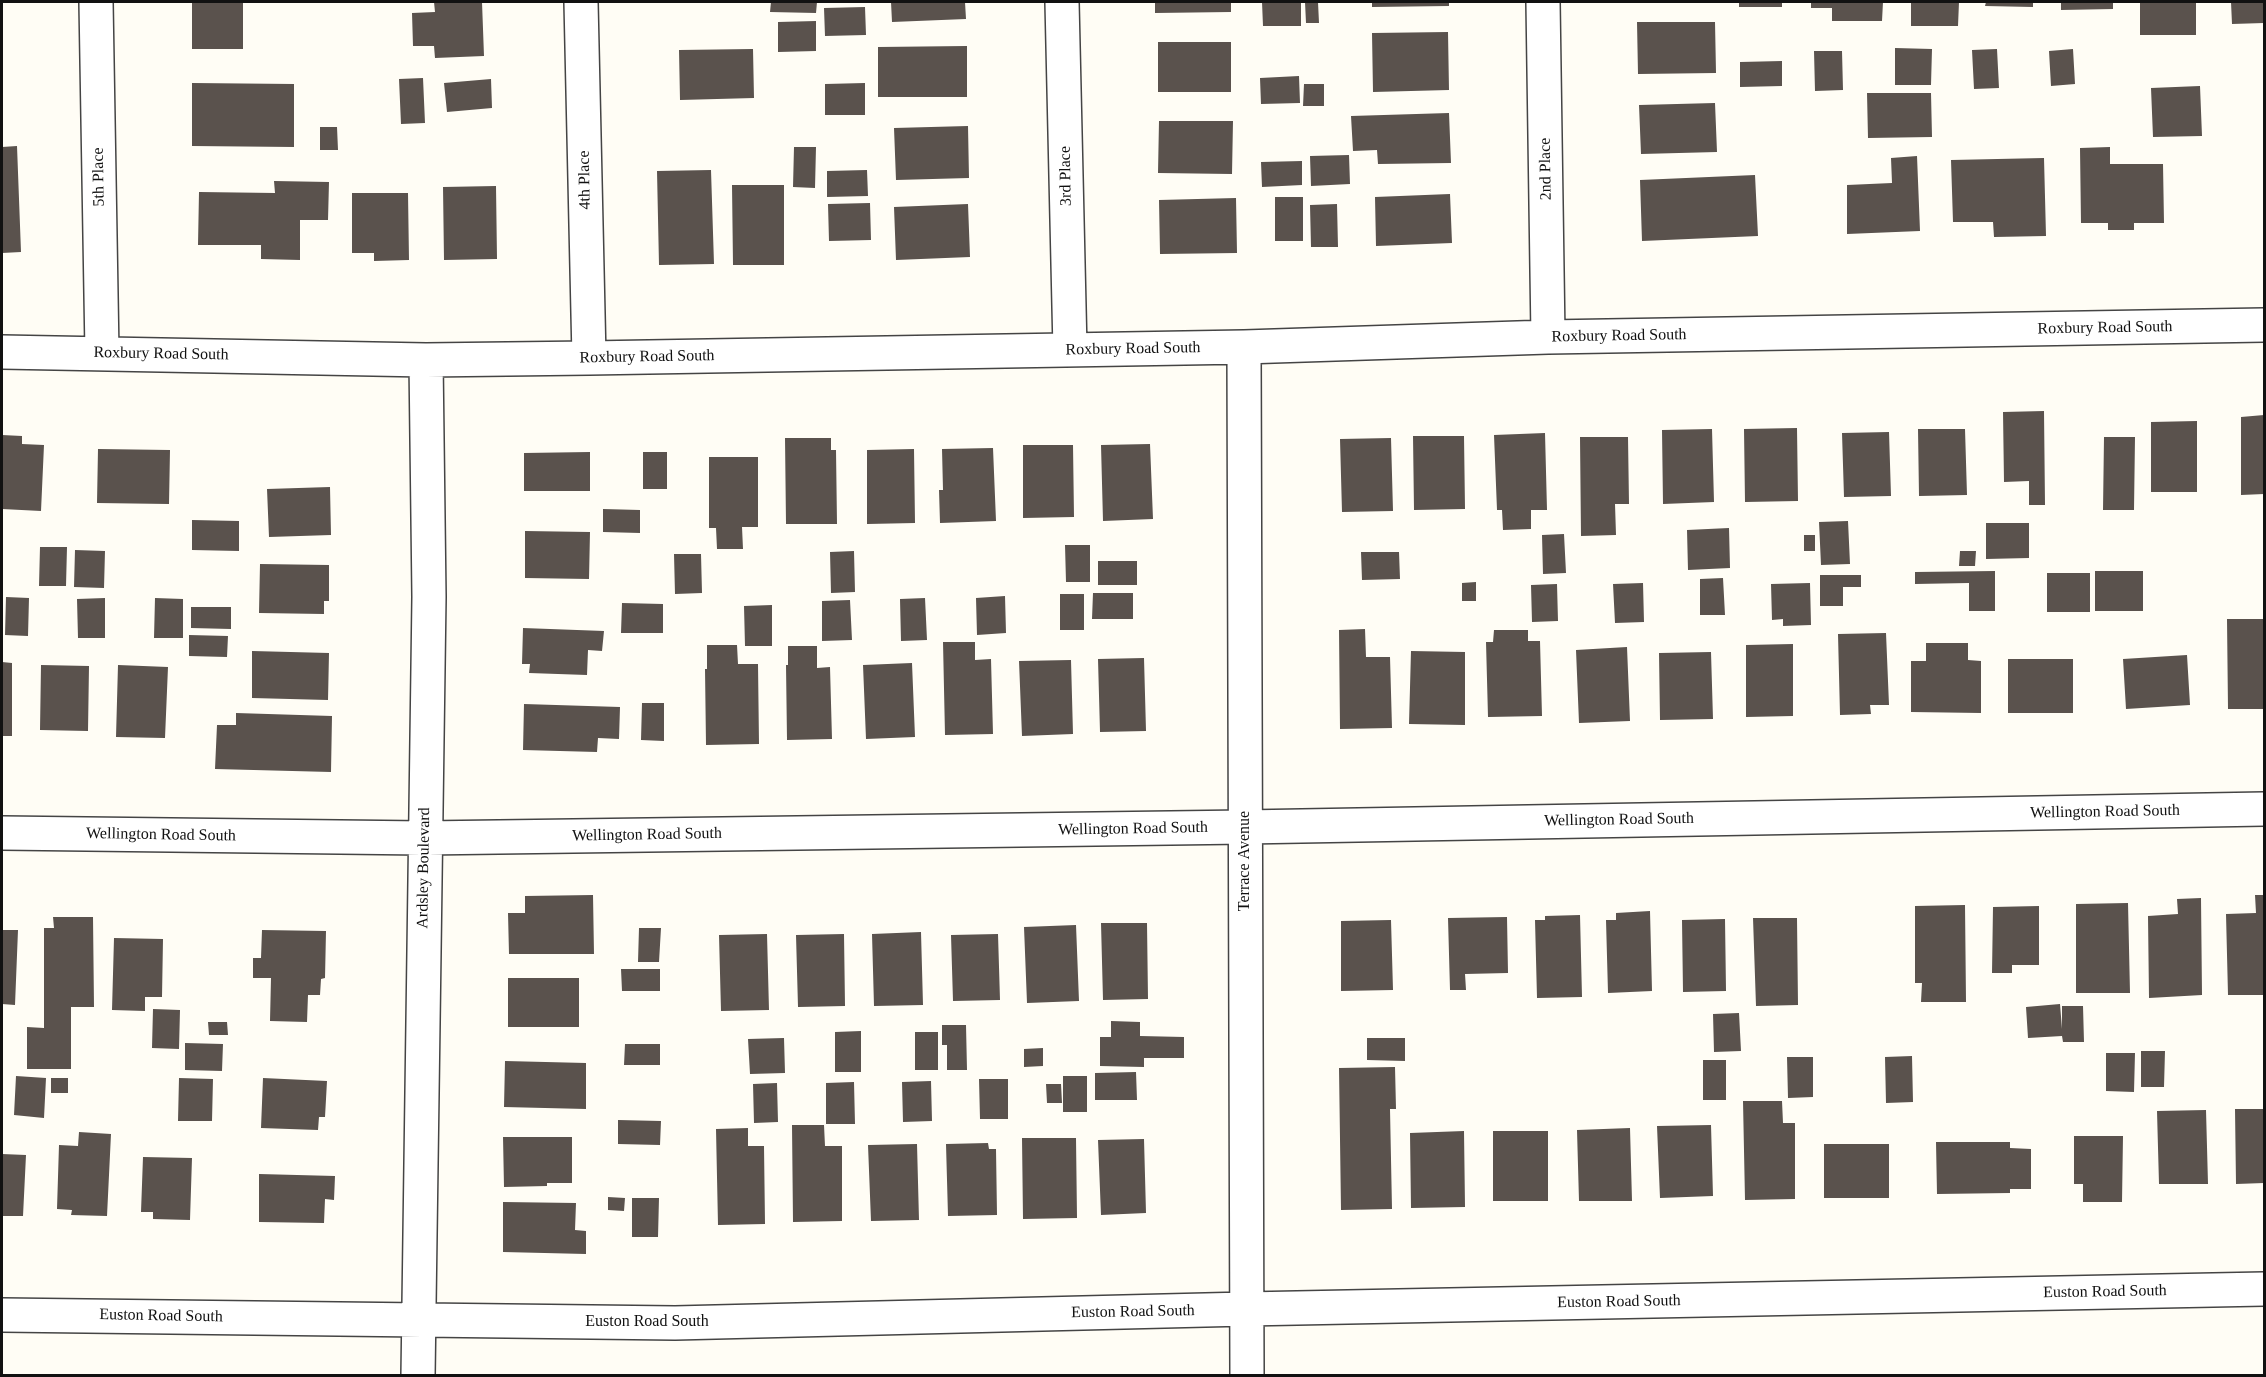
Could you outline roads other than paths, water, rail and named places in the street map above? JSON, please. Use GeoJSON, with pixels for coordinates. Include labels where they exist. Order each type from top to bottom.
{"type":"FeatureCollection","features":[{"type":"Feature","properties":{"kind":"street","name":"5th Place"},"geometry":{"type":"LineString","coordinates":[[96,2],[102,353]]}},
{"type":"Feature","properties":{"kind":"street","name":"4th Place"},"geometry":{"type":"LineString","coordinates":[[580,2],[589,358]]}},
{"type":"Feature","properties":{"kind":"street","name":"3rd Place"},"geometry":{"type":"LineString","coordinates":[[1062,2],[1070,350]]}},
{"type":"Feature","properties":{"kind":"street","name":"2nd Place"},"geometry":{"type":"LineString","coordinates":[[1543,2],[1548,337]]}},
{"type":"Feature","properties":{"kind":"street","name":"Roxbury Road South"},"geometry":{"type":"LineString","coordinates":[[2,352],[426,360],[1244,347],[1548,337],[2265,325]]}},
{"type":"Feature","properties":{"kind":"street","name":"Terrace Avenue"},"geometry":{"type":"LineString","coordinates":[[1244,347],[1247,1376]]}},
{"type":"Feature","properties":{"kind":"street","name":"Ardsley Boulevard"},"geometry":{"type":"LineString","coordinates":[[418,1376],[429,597],[426,360]]}},
{"type":"Feature","properties":{"kind":"street","name":"Wellington Road South"},"geometry":{"type":"LineString","coordinates":[[2,833],[424,838],[1245,827],[2265,809]]}},
{"type":"Feature","properties":{"kind":"street","name":"Euston Road South"},"geometry":{"type":"LineString","coordinates":[[2,1315],[675,1323],[2265,1289]]}}]}
